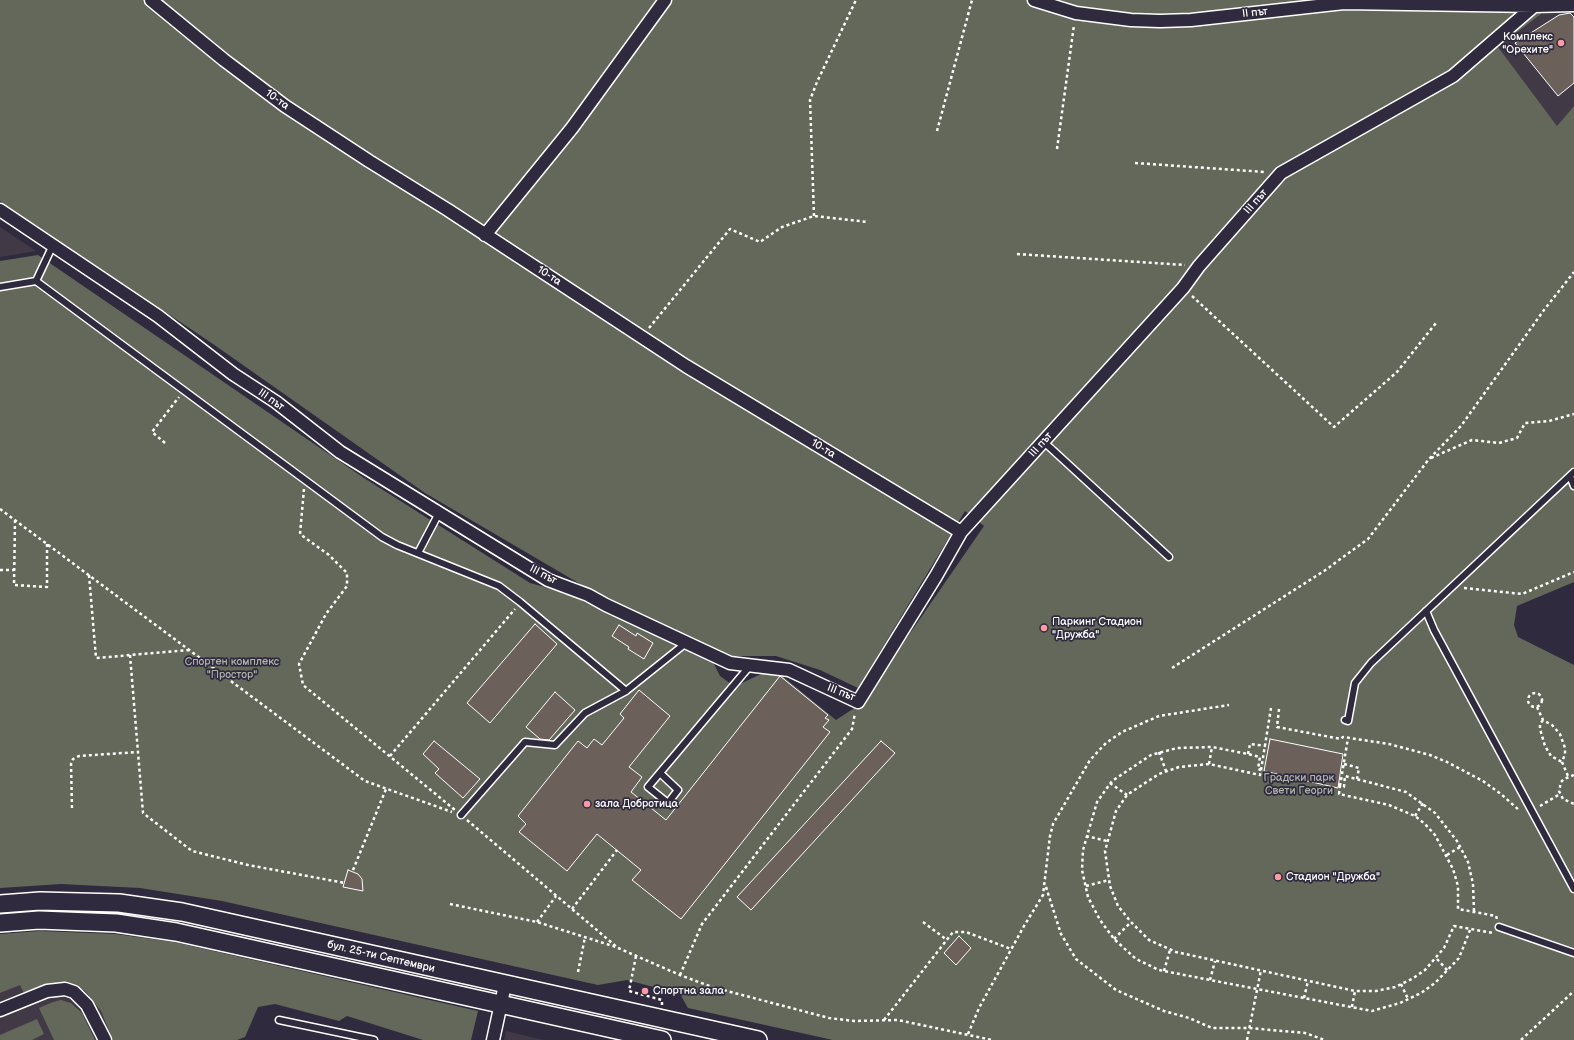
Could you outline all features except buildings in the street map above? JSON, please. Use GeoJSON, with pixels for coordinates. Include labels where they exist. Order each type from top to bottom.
{"type":"FeatureCollection","features":[{"type":"Feature","properties":{"kind":"main road","name":"бул. 25-ти Септември"},"geometry":{"type":"LineString","coordinates":[[0,904],[40,901],[119,903],[175,911],[758,1040]]}},
{"type":"Feature","properties":{"kind":"main road","name":"бул. 25-ти Септември"},"geometry":{"type":"LineString","coordinates":[[0,923],[39,920],[116,923],[176,932],[662,1040]]}},
{"type":"Feature","properties":{"kind":"street","name":"10-та"},"geometry":{"type":"LineString","coordinates":[[151,0],[224,60],[285,106],[642,337],[961,532]]}},
{"type":"Feature","properties":{"kind":"street"},"geometry":{"type":"LineString","coordinates":[[485,235],[572,128],[665,0]]}},
{"type":"Feature","properties":{"kind":"street","name":"ІІ път"},"geometry":{"type":"LineString","coordinates":[[1034,0],[1076,13],[1132,20],[1160,21],[1191,20],[1344,3],[1534,6],[1574,5]]}},
{"type":"Feature","properties":{"kind":"street","name":"ІІІ път"},"geometry":{"type":"LineString","coordinates":[[0,210],[158,316],[233,374],[276,402],[340,452],[548,580],[588,595],[730,663],[749,667],[789,670],[858,702],[936,576],[961,532],[1182,288],[1281,173],[1453,76],[1534,6]]}},
{"type":"Feature","properties":{"kind":"street"},"geometry":{"type":"LineString","coordinates":[[493,1040],[505,985]]}},
{"type":"Feature","properties":{"kind":"street"},"geometry":{"type":"LineString","coordinates":[[0,1010],[47,991],[65,989],[74,992],[88,1005],[105,1040]]}},
{"type":"Feature","properties":{"kind":"lane"},"geometry":{"type":"LineString","coordinates":[[36,281],[52,245]]}},
{"type":"Feature","properties":{"kind":"lane"},"geometry":{"type":"LineString","coordinates":[[0,287],[36,281],[382,537],[499,586],[626,691]]}},
{"type":"Feature","properties":{"kind":"lane"},"geometry":{"type":"LineString","coordinates":[[1044,442],[1169,557]]}},
{"type":"Feature","properties":{"kind":"lane"},"geometry":{"type":"LineString","coordinates":[[1572,474],[1574,486]]}},
{"type":"Feature","properties":{"kind":"lane"},"geometry":{"type":"LineString","coordinates":[[1345,720],[1348,720],[1355,683],[1371,663],[1572,474]]}},
{"type":"Feature","properties":{"kind":"lane"},"geometry":{"type":"LineString","coordinates":[[418,553],[439,513]]}},
{"type":"Feature","properties":{"kind":"lane"},"geometry":{"type":"LineString","coordinates":[[1426,611],[1434,630],[1574,889]]}},
{"type":"Feature","properties":{"kind":"lane"},"geometry":{"type":"LineString","coordinates":[[461,815],[525,742],[555,745],[585,713],[626,691],[686,643]]}},
{"type":"Feature","properties":{"kind":"lane"},"geometry":{"type":"LineString","coordinates":[[660,772],[678,790],[668,803],[648,787],[660,772],[749,667]]}},
{"type":"Feature","properties":{"kind":"lane"},"geometry":{"type":"LineString","coordinates":[[1499,927],[1574,953]]}},
{"type":"Feature","properties":{"kind":"lane"},"geometry":{"type":"LineString","coordinates":[[279,1020],[374,1040]]}},
{"type":"Feature","properties":{"kind":"path"},"geometry":{"type":"LineString","coordinates":[[814,216],[810,100],[816,82],[856,0]]}},
{"type":"Feature","properties":{"kind":"path"},"geometry":{"type":"LineString","coordinates":[[937,131],[972,0]]}},
{"type":"Feature","properties":{"kind":"path"},"geometry":{"type":"LineString","coordinates":[[1057,149],[1076,13]]}},
{"type":"Feature","properties":{"kind":"path"},"geometry":{"type":"LineString","coordinates":[[1134,163],[1281,173]]}},
{"type":"Feature","properties":{"kind":"path"},"geometry":{"type":"LineString","coordinates":[[642,337],[730,229],[760,242],[782,227],[814,216],[868,222]]}},
{"type":"Feature","properties":{"kind":"path"},"geometry":{"type":"LineString","coordinates":[[1017,254],[1200,266]]}},
{"type":"Feature","properties":{"kind":"path"},"geometry":{"type":"LineString","coordinates":[[1172,668],[1324,570],[1368,539],[1429,459],[1461,426],[1544,310],[1574,272]]}},
{"type":"Feature","properties":{"kind":"path"},"geometry":{"type":"LineString","coordinates":[[1182,288],[1334,427],[1397,372],[1436,323]]}},
{"type":"Feature","properties":{"kind":"path"},"geometry":{"type":"LineString","coordinates":[[165,443],[152,432],[184,390]]}},
{"type":"Feature","properties":{"kind":"path"},"geometry":{"type":"LineString","coordinates":[[1429,459],[1472,440],[1499,443],[1517,438],[1525,423],[1549,421],[1574,414]]}},
{"type":"Feature","properties":{"kind":"path"},"geometry":{"type":"LineString","coordinates":[[304,479],[300,534],[329,555],[347,573],[347,586],[326,614],[299,664],[303,685],[461,815],[618,948]]}},
{"type":"Feature","properties":{"kind":"path"},"geometry":{"type":"LineString","coordinates":[[0,509],[365,781],[461,815]]}},
{"type":"Feature","properties":{"kind":"path"},"geometry":{"type":"LineString","coordinates":[[15,520],[14,585],[47,587],[47,544]]}},
{"type":"Feature","properties":{"kind":"path"},"geometry":{"type":"LineString","coordinates":[[0,570],[14,570]]}},
{"type":"Feature","properties":{"kind":"path"},"geometry":{"type":"LineString","coordinates":[[1451,587],[1522,594],[1574,572]]}},
{"type":"Feature","properties":{"kind":"path"},"geometry":{"type":"LineString","coordinates":[[89,575],[96,658],[189,650]]}},
{"type":"Feature","properties":{"kind":"path"},"geometry":{"type":"LineString","coordinates":[[390,756],[520,602]]}},
{"type":"Feature","properties":{"kind":"path"},"geometry":{"type":"LineString","coordinates":[[130,655],[143,813],[192,850],[248,865],[345,883]]}},
{"type":"Feature","properties":{"kind":"path"},"geometry":{"type":"LineString","coordinates":[[1537,707],[1542,702],[1542,698],[1540,695],[1532,694],[1528,700],[1530,704],[1537,707],[1543,720],[1552,725],[1560,734],[1565,748],[1565,754],[1562,762]]}},
{"type":"Feature","properties":{"kind":"path"},"geometry":{"type":"LineString","coordinates":[[680,975],[702,924],[852,729],[858,702]]}},
{"type":"Feature","properties":{"kind":"path"},"geometry":{"type":"LineString","coordinates":[[968,1034],[979,1008],[1011,949],[1043,895],[1046,887],[1048,848],[1054,824],[1090,760],[1106,743],[1122,732],[1159,716],[1229,705]]}},
{"type":"Feature","properties":{"kind":"path"},"geometry":{"type":"LineString","coordinates":[[1271,708],[1266,746],[1260,775],[1209,764],[1179,767],[1166,771],[1142,784],[1127,795],[1116,811],[1105,851],[1109,880],[1118,906],[1131,922],[1149,940],[1170,950],[1355,991],[1376,991],[1401,984],[1425,970],[1437,958],[1444,948],[1454,926],[1492,934]]}},
{"type":"Feature","properties":{"kind":"path"},"geometry":{"type":"LineString","coordinates":[[1279,709],[1277,727],[1341,739],[1348,738],[1410,748],[1447,762],[1483,781],[1524,814]]}},
{"type":"Feature","properties":{"kind":"path"},"geometry":{"type":"LineString","coordinates":[[1543,720],[1540,724],[1540,729],[1545,746],[1551,756],[1562,762],[1568,776]]}},
{"type":"Feature","properties":{"kind":"path"},"geometry":{"type":"LineString","coordinates":[[1348,738],[1339,794],[1389,804],[1415,816],[1434,835],[1447,855],[1458,886],[1458,909],[1496,916]]}},
{"type":"Feature","properties":{"kind":"path"},"geometry":{"type":"LineString","coordinates":[[1248,754],[1250,744],[1266,746]]}},
{"type":"Feature","properties":{"kind":"path"},"geometry":{"type":"LineString","coordinates":[[1261,770],[1258,769],[1260,757],[1212,747],[1177,748],[1159,752],[1130,767],[1110,783],[1098,802],[1086,836],[1083,850],[1082,870],[1088,897],[1100,920],[1114,939],[1136,959],[1164,971],[1372,1011],[1408,999],[1435,983],[1448,971],[1458,958],[1470,930]]}},
{"type":"Feature","properties":{"kind":"path"},"geometry":{"type":"LineString","coordinates":[[1209,764],[1212,747]]}},
{"type":"Feature","properties":{"kind":"path"},"geometry":{"type":"LineString","coordinates":[[72,808],[71,764],[73,759],[79,756],[138,752]]}},
{"type":"Feature","properties":{"kind":"path"},"geometry":{"type":"LineString","coordinates":[[1159,752],[1166,771]]}},
{"type":"Feature","properties":{"kind":"path"},"geometry":{"type":"LineString","coordinates":[[1344,764],[1359,768],[1357,779]]}},
{"type":"Feature","properties":{"kind":"path"},"geometry":{"type":"LineString","coordinates":[[1574,775],[1568,776],[1561,782],[1560,794],[1567,802],[1574,804]]}},
{"type":"Feature","properties":{"kind":"path"},"geometry":{"type":"LineString","coordinates":[[1340,786],[1344,787],[1345,776],[1398,789],[1423,803],[1445,824],[1468,862],[1473,884],[1474,911]]}},
{"type":"Feature","properties":{"kind":"path"},"geometry":{"type":"LineString","coordinates":[[1110,783],[1127,795]]}},
{"type":"Feature","properties":{"kind":"path"},"geometry":{"type":"LineString","coordinates":[[352,870],[386,788]]}},
{"type":"Feature","properties":{"kind":"path"},"geometry":{"type":"LineString","coordinates":[[1531,810],[1560,794]]}},
{"type":"Feature","properties":{"kind":"path"},"geometry":{"type":"LineString","coordinates":[[1415,816],[1423,803]]}},
{"type":"Feature","properties":{"kind":"path"},"geometry":{"type":"LineString","coordinates":[[1086,836],[1107,841]]}},
{"type":"Feature","properties":{"kind":"path"},"geometry":{"type":"LineString","coordinates":[[1447,855],[1460,847]]}},
{"type":"Feature","properties":{"kind":"path"},"geometry":{"type":"LineString","coordinates":[[572,909],[617,850]]}},
{"type":"Feature","properties":{"kind":"path"},"geometry":{"type":"LineString","coordinates":[[1086,886],[1109,880]]}},
{"type":"Feature","properties":{"kind":"path"},"geometry":{"type":"LineString","coordinates":[[1046,887],[1061,934],[1076,959],[1116,990],[1158,1008],[1189,1018],[1212,1028],[1249,1028],[1305,1032],[1325,1040]]}},
{"type":"Feature","properties":{"kind":"path"},"geometry":{"type":"LineString","coordinates":[[537,922],[556,896]]}},
{"type":"Feature","properties":{"kind":"path"},"geometry":{"type":"LineString","coordinates":[[450,904],[537,922],[618,948],[712,987],[829,1018],[854,1021],[898,1020],[992,1040]]}},
{"type":"Feature","properties":{"kind":"path"},"geometry":{"type":"LineString","coordinates":[[924,922],[947,940]]}},
{"type":"Feature","properties":{"kind":"path"},"geometry":{"type":"LineString","coordinates":[[1114,939],[1131,922]]}},
{"type":"Feature","properties":{"kind":"path"},"geometry":{"type":"LineString","coordinates":[[884,1020],[953,932],[966,932],[1011,949]]}},
{"type":"Feature","properties":{"kind":"path"},"geometry":{"type":"LineString","coordinates":[[578,972],[585,937]]}},
{"type":"Feature","properties":{"kind":"path"},"geometry":{"type":"LineString","coordinates":[[1164,971],[1170,950]]}},
{"type":"Feature","properties":{"kind":"path"},"geometry":{"type":"LineString","coordinates":[[636,956],[628,991],[662,1000],[660,1019]]}},
{"type":"Feature","properties":{"kind":"path"},"geometry":{"type":"LineString","coordinates":[[1437,958],[1448,971]]}},
{"type":"Feature","properties":{"kind":"path"},"geometry":{"type":"LineString","coordinates":[[1210,980],[1215,961]]}},
{"type":"Feature","properties":{"kind":"path"},"geometry":{"type":"LineString","coordinates":[[1247,1040],[1261,970]]}},
{"type":"Feature","properties":{"kind":"path"},"geometry":{"type":"LineString","coordinates":[[1304,998],[1308,981]]}},
{"type":"Feature","properties":{"kind":"path"},"geometry":{"type":"LineString","coordinates":[[1401,984],[1408,999]]}},
{"type":"Feature","properties":{"kind":"path"},"geometry":{"type":"LineString","coordinates":[[1352,1007],[1355,991]]}},
{"type":"Feature","properties":{"kind":"path"},"geometry":{"type":"LineString","coordinates":[[1521,1040],[1574,991]]}},
{"type":"Feature","properties":{"kind":"shaded area"},"geometry":{"type":"Polygon","coordinates":[[[1574,7],[1574,106],[1557,126],[1498,47],[1541,14],[1574,7]]]}},
{"type":"Feature","properties":{"kind":"shaded area"},"geometry":{"type":"Polygon","coordinates":[[[0,227],[36,251],[0,257],[0,227]]]}},
{"type":"Feature","properties":{"kind":"shaded area"},"geometry":{"type":"Polygon","coordinates":[[[85,982],[110,1010],[125,1040],[0,1040],[0,983],[85,982]]]}},
{"type":"Feature","properties":{"kind":"shaded area"},"geometry":{"type":"Polygon","coordinates":[[[506,1031],[543,1040],[504,1040],[506,1031]]]}},
{"type":"Feature","properties":{"kind":"green space"},"geometry":{"type":"Polygon","coordinates":[[[0,0],[1539,0],[1541,14],[1498,47],[1557,126],[1574,106],[1574,582],[1517,606],[1514,625],[1518,637],[1574,665],[1574,1040],[833,1040],[688,1008],[680,994],[627,980],[598,985],[222,901],[140,888],[61,884],[0,888],[0,261],[38,255],[364,478],[530,583],[566,593],[713,662],[720,676],[731,684],[740,684],[765,672],[781,675],[836,720],[862,703],[984,526],[965,511],[858,688],[820,670],[776,656],[728,656],[616,605],[425,493],[213,344],[0,201],[0,0]]]}},
{"type":"Feature","properties":{"kind":"green space"},"geometry":{"type":"Polygon","coordinates":[[[40,931],[115,934],[174,942],[478,1011],[471,1040],[423,1040],[347,1016],[339,1021],[275,1004],[258,1007],[245,1037],[237,1040],[113,1040],[101,1011],[85,991],[66,983],[53,983],[25,995],[20,985],[0,993],[0,934],[40,931]]]}},
{"type":"Feature","properties":{"kind":"green space"},"geometry":{"type":"Polygon","coordinates":[[[61,1000],[71,1003],[82,1013],[95,1040],[54,1040],[39,1008],[61,1000]]]}},
{"type":"Feature","properties":{"kind":"green space"},"geometry":{"type":"Polygon","coordinates":[[[37,1019],[44,1034],[32,1040],[0,1040],[0,1035],[37,1019]]]}},
{"type":"Feature","properties":{"kind":"place","name":"Комплекс \"Орехите\""},"geometry":{"type":"Point","coordinates":[1561,43]}},
{"type":"Feature","properties":{"kind":"place","name":"Паркинг Стадион \"Дружба\""},"geometry":{"type":"Point","coordinates":[1044,628]}},
{"type":"Feature","properties":{"kind":"place","name":"зала Добротица"},"geometry":{"type":"Point","coordinates":[587,804]}},
{"type":"Feature","properties":{"kind":"place","name":"Стадион \"Дружба\""},"geometry":{"type":"Point","coordinates":[1278,877]}},
{"type":"Feature","properties":{"kind":"place","name":"Спортна зала"},"geometry":{"type":"Point","coordinates":[645,991]}},
{"type":"Feature","properties":{"kind":"park label","name":"Спортен комплекс \"Простор\""},"geometry":{"type":"Point","coordinates":[232,668]}},
{"type":"Feature","properties":{"kind":"park label","name":"Градски парк Свети Георги"},"geometry":{"type":"Point","coordinates":[1299,784]}}]}
